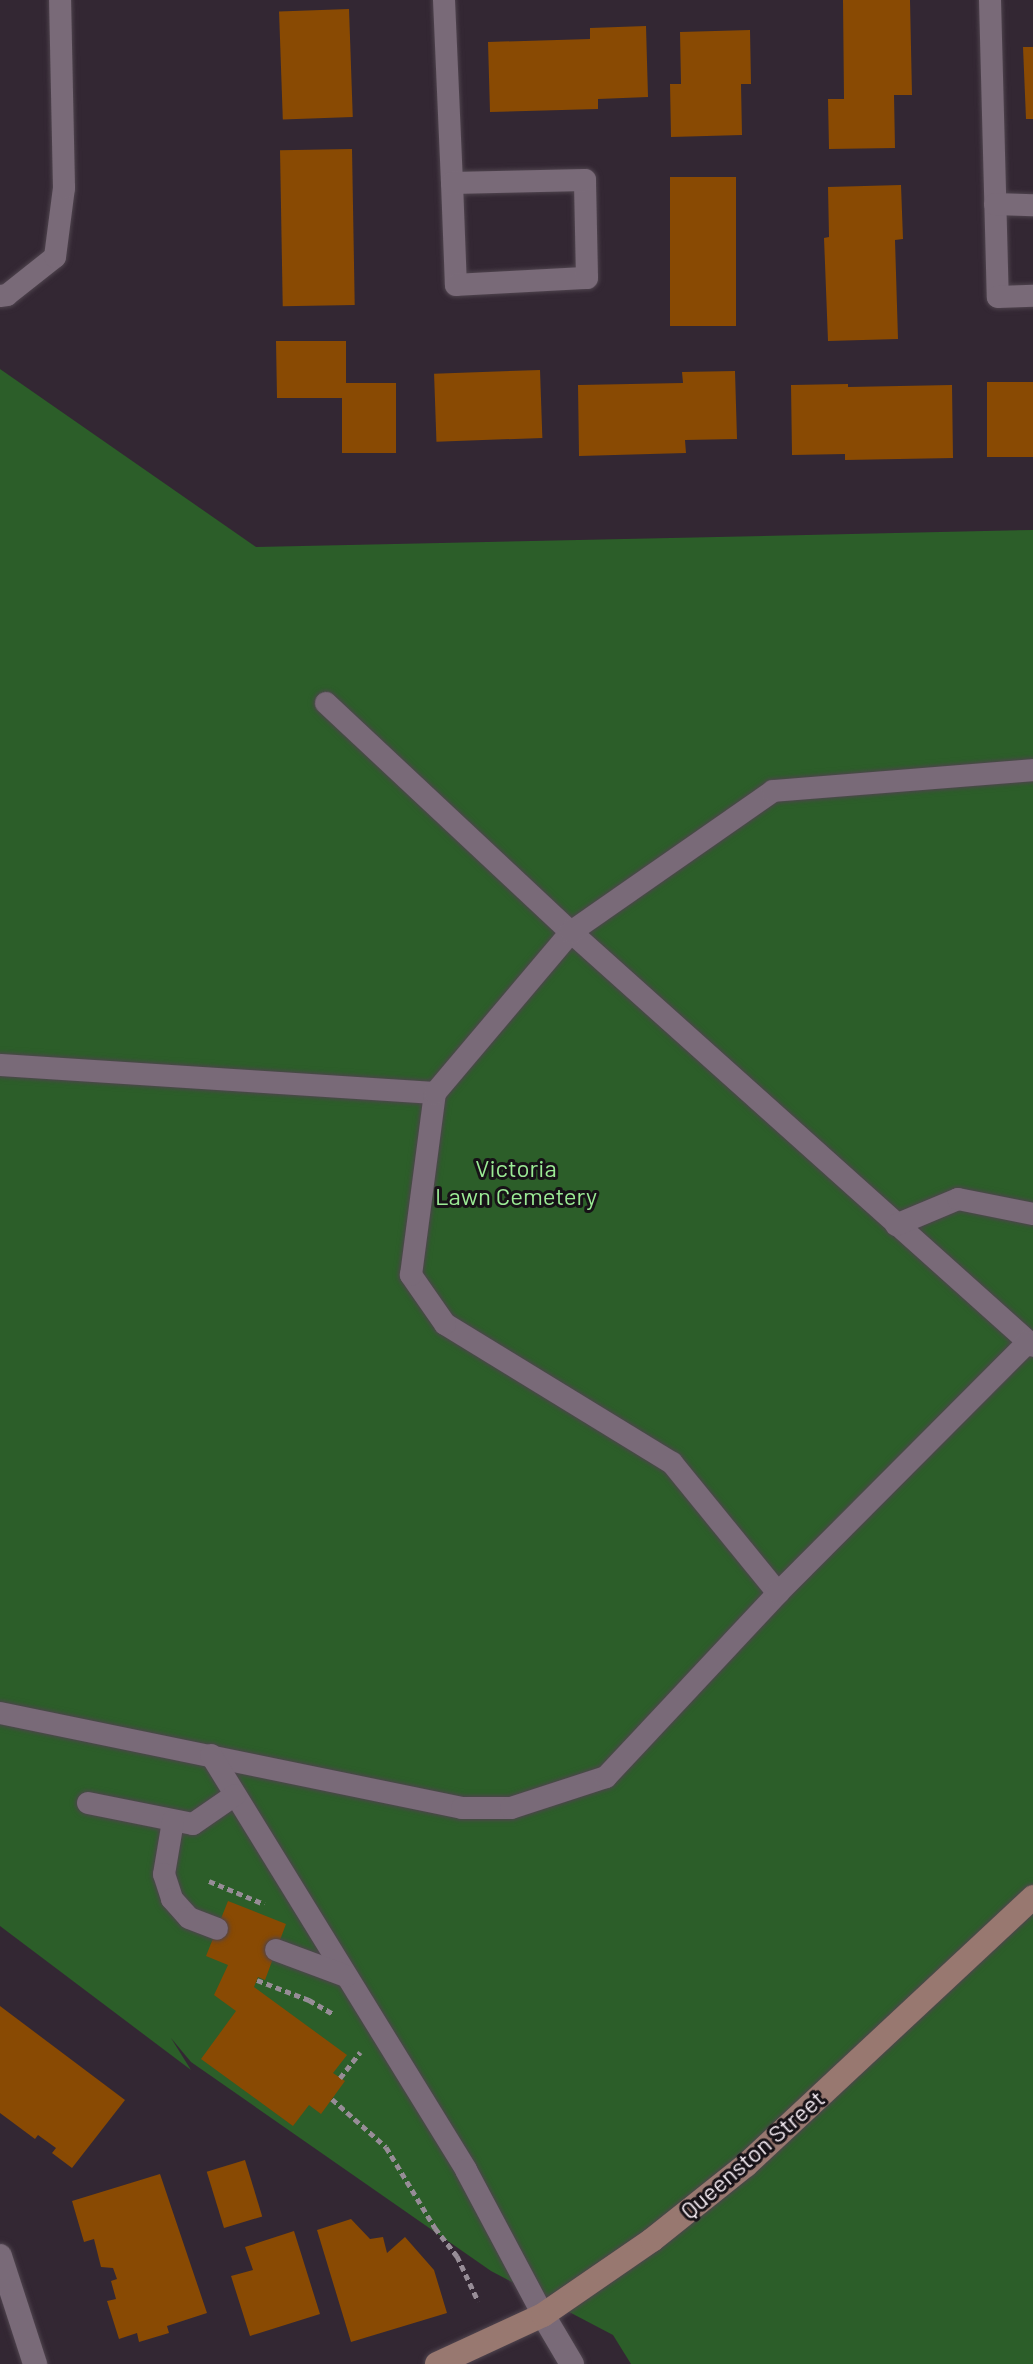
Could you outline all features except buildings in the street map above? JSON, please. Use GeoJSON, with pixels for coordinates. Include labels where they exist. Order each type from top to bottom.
{"type":"FeatureCollection","features":[{"type":"Feature","properties":{"kind":"main road","name":"Queenston Street"},"geometry":{"type":"LineString","coordinates":[[437,2364],[543,2315],[652,2240],[746,2165],[1033,1897]]}},
{"type":"Feature","properties":{"kind":"street"},"geometry":{"type":"LineString","coordinates":[[0,2256],[35,2364]]}},
{"type":"Feature","properties":{"kind":"street"},"geometry":{"type":"LineString","coordinates":[[543,2315],[572,2364]]}},
{"type":"Feature","properties":{"kind":"lane"},"geometry":{"type":"LineString","coordinates":[[0,296],[7,295],[55,257],[64,188],[60,0]]}},
{"type":"Feature","properties":{"kind":"lane"},"geometry":{"type":"LineString","coordinates":[[444,0],[456,285],[587,278],[585,180],[452,183]]}},
{"type":"Feature","properties":{"kind":"lane"},"geometry":{"type":"LineString","coordinates":[[990,0],[998,297],[1033,296]]}},
{"type":"Feature","properties":{"kind":"lane"},"geometry":{"type":"LineString","coordinates":[[995,204],[1033,205]]}},
{"type":"Feature","properties":{"kind":"lane"},"geometry":{"type":"LineString","coordinates":[[0,1713],[462,1808],[511,1808],[606,1777],[778,1593],[1031,1344],[571,932],[326,703]]}},
{"type":"Feature","properties":{"kind":"lane"},"geometry":{"type":"LineString","coordinates":[[778,1593],[672,1463],[445,1324],[411,1275],[435,1093],[571,932],[773,791],[1033,770]]}},
{"type":"Feature","properties":{"kind":"lane"},"geometry":{"type":"LineString","coordinates":[[0,1065],[435,1093]]}},
{"type":"Feature","properties":{"kind":"lane"},"geometry":{"type":"LineString","coordinates":[[896,1225],[958,1199],[1033,1214]]}},
{"type":"Feature","properties":{"kind":"lane"},"geometry":{"type":"LineString","coordinates":[[211,1755],[466,2170],[543,2315]]}},
{"type":"Feature","properties":{"kind":"lane"},"geometry":{"type":"LineString","coordinates":[[88,1803],[193,1824],[235,1795]]}},
{"type":"Feature","properties":{"kind":"lane"},"geometry":{"type":"LineString","coordinates":[[173,1821],[164,1874],[172,1899],[189,1918],[217,1929]]}},
{"type":"Feature","properties":{"kind":"lane"},"geometry":{"type":"LineString","coordinates":[[276,1950],[346,1976]]}},
{"type":"Feature","properties":{"kind":"path"},"geometry":{"type":"LineString","coordinates":[[209,1881],[266,1905]]}},
{"type":"Feature","properties":{"kind":"path"},"geometry":{"type":"LineString","coordinates":[[257,1980],[309,2000],[344,2024]]}},
{"type":"Feature","properties":{"kind":"path"},"geometry":{"type":"LineString","coordinates":[[340,2078],[362,2049],[358,2041]]}},
{"type":"Feature","properties":{"kind":"path"},"geometry":{"type":"LineString","coordinates":[[332,2099],[386,2147],[435,2228],[457,2256],[478,2301]]}},
{"type":"Feature","properties":{"kind":"green space","name":"Victoria Lawn Cemetery"},"geometry":{"type":"Polygon","coordinates":[[[0,369],[256,547],[1033,530],[1033,2364],[631,2364],[613,2335],[491,2271],[191,2062],[171,2038],[191,2070],[0,1926],[0,369]]]}}]}
